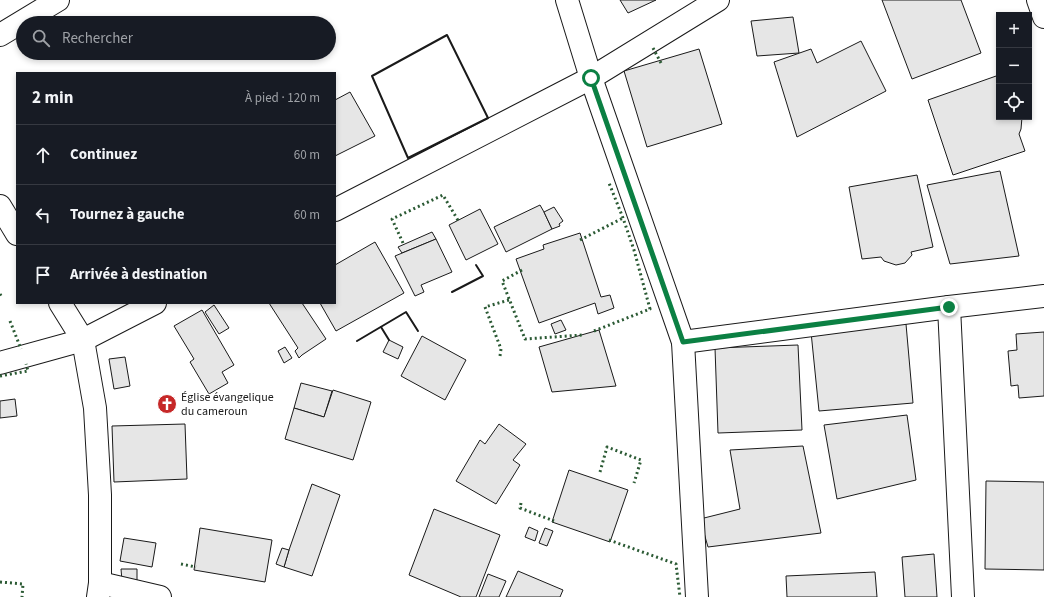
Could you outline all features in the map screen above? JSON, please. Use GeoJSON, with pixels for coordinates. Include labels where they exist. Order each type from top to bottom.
{"type":"FeatureCollection","features":[{"type":"Feature","properties":{"kind":"street"},"geometry":{"type":"LineString","coordinates":[[31,16],[58,0]]}},
{"type":"Feature","properties":{"kind":"street"},"geometry":{"type":"LineString","coordinates":[[567,0],[591,78],[683,342],[697,597]]}},
{"type":"Feature","properties":{"kind":"street"},"geometry":{"type":"LineString","coordinates":[[336,209],[591,78],[718,0]]}},
{"type":"Feature","properties":{"kind":"street"},"geometry":{"type":"LineString","coordinates":[[1038,0],[1044,17]]}},
{"type":"Feature","properties":{"kind":"street"},"geometry":{"type":"LineString","coordinates":[[0,35],[16,25]]}},
{"type":"Feature","properties":{"kind":"street"},"geometry":{"type":"LineString","coordinates":[[0,206],[16,232]]}},
{"type":"Feature","properties":{"kind":"street"},"geometry":{"type":"LineString","coordinates":[[683,342],[1044,296]]}},
{"type":"Feature","properties":{"kind":"street"},"geometry":{"type":"LineString","coordinates":[[61,304],[83,340],[95,408],[100,494],[99,590],[160,597]]}},
{"type":"Feature","properties":{"kind":"street"},"geometry":{"type":"LineString","coordinates":[[0,363],[83,340],[153,304]]}},
{"type":"Feature","properties":{"kind":"street"},"geometry":{"type":"LineString","coordinates":[[949,307],[963,597]]}},
{"type":"Feature","properties":{"kind":"building"},"geometry":{"type":"Polygon","coordinates":[[[620,0],[656,0],[628,13],[620,0]]]}},
{"type":"Feature","properties":{"kind":"building"},"geometry":{"type":"Polygon","coordinates":[[[882,0],[961,0],[981,53],[912,79],[882,0]]]}},
{"type":"Feature","properties":{"kind":"building"},"geometry":{"type":"Polygon","coordinates":[[[793,17],[799,53],[757,56],[751,21],[793,17]]]}},
{"type":"Feature","properties":{"kind":"building"},"geometry":{"type":"Polygon","coordinates":[[[861,41],[886,91],[797,137],[774,62],[811,49],[817,63],[861,41]]]}},
{"type":"Feature","properties":{"kind":"building"},"geometry":{"type":"Polygon","coordinates":[[[699,49],[722,124],[647,147],[624,71],[699,49]]]}},
{"type":"Feature","properties":{"kind":"building"},"geometry":{"type":"Polygon","coordinates":[[[996,76],[996,120],[1022,120],[1019,134],[1025,151],[953,175],[928,100],[996,76]]]}},
{"type":"Feature","properties":{"kind":"building"},"geometry":{"type":"Polygon","coordinates":[[[350,92],[375,136],[336,156],[336,99],[350,92]]]}},
{"type":"Feature","properties":{"kind":"building"},"geometry":{"type":"Polygon","coordinates":[[[1000,171],[1019,256],[950,264],[927,185],[1000,171]]]}},
{"type":"Feature","properties":{"kind":"building"},"geometry":{"type":"Polygon","coordinates":[[[917,175],[933,247],[911,252],[912,255],[905,263],[896,265],[884,261],[881,257],[862,259],[849,187],[917,175]]]}},
{"type":"Feature","properties":{"kind":"building"},"geometry":{"type":"Polygon","coordinates":[[[540,205],[552,229],[506,252],[494,227],[540,205]]]}},
{"type":"Feature","properties":{"kind":"building"},"geometry":{"type":"Polygon","coordinates":[[[554,207],[563,221],[559,224],[560,226],[552,229],[544,212],[554,207]]]}},
{"type":"Feature","properties":{"kind":"building"},"geometry":{"type":"Polygon","coordinates":[[[480,209],[498,244],[466,260],[449,225],[480,209]]]}},
{"type":"Feature","properties":{"kind":"building"},"geometry":{"type":"Polygon","coordinates":[[[432,232],[436,239],[402,253],[398,247],[432,232]]]}},
{"type":"Feature","properties":{"kind":"building"},"geometry":{"type":"Polygon","coordinates":[[[580,233],[601,297],[610,295],[614,308],[598,314],[595,303],[539,323],[516,259],[544,249],[543,245],[580,233]]]}},
{"type":"Feature","properties":{"kind":"building"},"geometry":{"type":"Polygon","coordinates":[[[436,239],[452,272],[421,285],[424,292],[415,296],[395,256],[436,239]]]}},
{"type":"Feature","properties":{"kind":"building"},"geometry":{"type":"Polygon","coordinates":[[[375,242],[404,293],[336,331],[321,304],[336,304],[336,264],[375,242]]]}},
{"type":"Feature","properties":{"kind":"building"},"geometry":{"type":"Polygon","coordinates":[[[270,304],[303,304],[326,339],[299,358],[295,351],[298,348],[270,304]]]}},
{"type":"Feature","properties":{"kind":"building"},"geometry":{"type":"Polygon","coordinates":[[[214,305],[229,328],[219,334],[205,312],[214,305]]]}},
{"type":"Feature","properties":{"kind":"building"},"geometry":{"type":"Polygon","coordinates":[[[202,310],[234,365],[222,372],[228,383],[209,394],[190,362],[194,359],[174,326],[202,310]]]}},
{"type":"Feature","properties":{"kind":"building"},"geometry":{"type":"Polygon","coordinates":[[[561,320],[566,330],[555,334],[551,324],[561,320]]]}},
{"type":"Feature","properties":{"kind":"building"},"geometry":{"type":"Polygon","coordinates":[[[906,324],[913,403],[819,411],[811,332],[906,324]]]}},
{"type":"Feature","properties":{"kind":"building"},"geometry":{"type":"Polygon","coordinates":[[[599,330],[616,386],[552,392],[539,347],[599,330]]]}},
{"type":"Feature","properties":{"kind":"building"},"geometry":{"type":"Polygon","coordinates":[[[1044,332],[1044,396],[1019,398],[1018,385],[1011,386],[1008,351],[1017,350],[1016,334],[1044,332]]]}},
{"type":"Feature","properties":{"kind":"building"},"geometry":{"type":"Polygon","coordinates":[[[422,336],[466,360],[445,400],[401,376],[422,336]]]}},
{"type":"Feature","properties":{"kind":"building"},"geometry":{"type":"Polygon","coordinates":[[[389,340],[403,347],[398,359],[383,352],[389,340]]]}},
{"type":"Feature","properties":{"kind":"building"},"geometry":{"type":"Polygon","coordinates":[[[798,345],[802,430],[718,433],[715,348],[798,345]]]}},
{"type":"Feature","properties":{"kind":"building"},"geometry":{"type":"Polygon","coordinates":[[[285,347],[292,358],[284,363],[278,351],[285,347]]]}},
{"type":"Feature","properties":{"kind":"building"},"geometry":{"type":"Polygon","coordinates":[[[125,357],[130,386],[114,389],[109,359],[125,357]]]}},
{"type":"Feature","properties":{"kind":"building"},"geometry":{"type":"Polygon","coordinates":[[[301,383],[332,391],[324,417],[294,408],[301,383]]]}},
{"type":"Feature","properties":{"kind":"building"},"geometry":{"type":"Polygon","coordinates":[[[333,390],[371,402],[353,460],[285,439],[294,408],[324,417],[333,390]]]}},
{"type":"Feature","properties":{"kind":"building"},"geometry":{"type":"Polygon","coordinates":[[[15,399],[17,416],[0,418],[0,401],[15,399]]]}},
{"type":"Feature","properties":{"kind":"building"},"geometry":{"type":"Polygon","coordinates":[[[907,415],[916,480],[837,499],[824,425],[907,415]]]}},
{"type":"Feature","properties":{"kind":"building"},"geometry":{"type":"Polygon","coordinates":[[[185,424],[187,479],[114,482],[112,426],[185,424]]]}},
{"type":"Feature","properties":{"kind":"building"},"geometry":{"type":"Polygon","coordinates":[[[499,424],[526,444],[513,460],[520,465],[496,504],[456,481],[480,440],[485,444],[499,424]]]}},
{"type":"Feature","properties":{"kind":"building"},"geometry":{"type":"Polygon","coordinates":[[[803,446],[821,533],[708,547],[700,519],[740,509],[730,450],[803,446]]]}},
{"type":"Feature","properties":{"kind":"building"},"geometry":{"type":"Polygon","coordinates":[[[569,470],[628,490],[610,542],[552,522],[569,470]]]}},
{"type":"Feature","properties":{"kind":"building"},"geometry":{"type":"Polygon","coordinates":[[[986,481],[1044,482],[1044,570],[985,569],[986,481]]]}},
{"type":"Feature","properties":{"kind":"building"},"geometry":{"type":"Polygon","coordinates":[[[312,484],[340,495],[312,576],[284,567],[312,484]]]}},
{"type":"Feature","properties":{"kind":"building"},"geometry":{"type":"Polygon","coordinates":[[[434,509],[500,535],[476,597],[461,597],[409,575],[434,509]]]}},
{"type":"Feature","properties":{"kind":"building"},"geometry":{"type":"Polygon","coordinates":[[[529,527],[538,531],[535,541],[525,537],[529,527]]]}},
{"type":"Feature","properties":{"kind":"building"},"geometry":{"type":"Polygon","coordinates":[[[200,528],[272,540],[265,582],[194,570],[200,528]]]}},
{"type":"Feature","properties":{"kind":"building"},"geometry":{"type":"Polygon","coordinates":[[[545,528],[553,531],[547,546],[539,543],[545,528]]]}},
{"type":"Feature","properties":{"kind":"building"},"geometry":{"type":"Polygon","coordinates":[[[124,538],[156,543],[152,567],[120,561],[124,538]]]}},
{"type":"Feature","properties":{"kind":"building"},"geometry":{"type":"Polygon","coordinates":[[[282,548],[289,550],[284,567],[276,564],[282,548]]]}},
{"type":"Feature","properties":{"kind":"building"},"geometry":{"type":"Polygon","coordinates":[[[934,554],[937,597],[905,597],[902,557],[934,554]]]}},
{"type":"Feature","properties":{"kind":"building"},"geometry":{"type":"Polygon","coordinates":[[[121,569],[137,569],[137,581],[122,581],[121,569]]]}},
{"type":"Feature","properties":{"kind":"building"},"geometry":{"type":"Polygon","coordinates":[[[518,571],[563,590],[560,597],[506,597],[518,571]]]}},
{"type":"Feature","properties":{"kind":"building"},"geometry":{"type":"Polygon","coordinates":[[[875,572],[877,597],[787,597],[786,576],[875,572]]]}},
{"type":"Feature","properties":{"kind":"building"},"geometry":{"type":"Polygon","coordinates":[[[488,574],[506,581],[499,597],[479,597],[488,574]]]}},
{"type":"Feature","properties":{"kind":"hedge"},"geometry":{"type":"LineString","coordinates":[[653,48],[661,63]]}},
{"type":"Feature","properties":{"kind":"hedge"},"geometry":{"type":"LineString","coordinates":[[594,331],[650,309],[634,250],[609,183]]}},
{"type":"Feature","properties":{"kind":"hedge"},"geometry":{"type":"LineString","coordinates":[[403,243],[392,219],[443,195],[459,222]]}},
{"type":"Feature","properties":{"kind":"hedge"},"geometry":{"type":"LineString","coordinates":[[580,240],[623,218]]}},
{"type":"Feature","properties":{"kind":"hedge"},"geometry":{"type":"LineString","coordinates":[[522,270],[502,281],[525,339],[582,335]]}},
{"type":"Feature","properties":{"kind":"hedge"},"geometry":{"type":"LineString","coordinates":[[0,294],[2,298]]}},
{"type":"Feature","properties":{"kind":"hedge"},"geometry":{"type":"LineString","coordinates":[[500,356],[501,349],[485,307],[509,300]]}},
{"type":"Feature","properties":{"kind":"hedge"},"geometry":{"type":"LineString","coordinates":[[10,321],[21,349]]}},
{"type":"Feature","properties":{"kind":"hedge"},"geometry":{"type":"LineString","coordinates":[[0,376],[28,371],[26,364]]}},
{"type":"Feature","properties":{"kind":"hedge"},"geometry":{"type":"LineString","coordinates":[[600,472],[607,447],[641,460],[634,483]]}},
{"type":"Feature","properties":{"kind":"hedge"},"geometry":{"type":"LineString","coordinates":[[521,503],[520,508],[554,521]]}},
{"type":"Feature","properties":{"kind":"hedge"},"geometry":{"type":"LineString","coordinates":[[609,540],[676,564],[680,597]]}},
{"type":"Feature","properties":{"kind":"hedge"},"geometry":{"type":"LineString","coordinates":[[181,564],[196,567]]}},
{"type":"Feature","properties":{"kind":"hedge"},"geometry":{"type":"LineString","coordinates":[[0,582],[23,584],[22,597]]}},
{"type":"Feature","properties":{"kind":"wall"},"geometry":{"type":"LineString","coordinates":[[447,35],[488,118],[408,158],[372,76],[447,35]]}},
{"type":"Feature","properties":{"kind":"wall"},"geometry":{"type":"LineString","coordinates":[[452,292],[483,276],[476,265]]}},
{"type":"Feature","properties":{"kind":"wall"},"geometry":{"type":"LineString","coordinates":[[357,341],[406,312],[418,331]]}},
{"type":"Feature","properties":{"kind":"wall"},"geometry":{"type":"LineString","coordinates":[[381,327],[389,340]]}},
{"type":"Feature","properties":{"kind":"place","name":"Église évangelique du cameroun"},"geometry":{"type":"Point","coordinates":[167,404]}},
{"type":"Feature","properties":{"kind":"route"},"geometry":{"type":"LineString","coordinates":[[591,78],[683,342],[949,307]]}}]}
